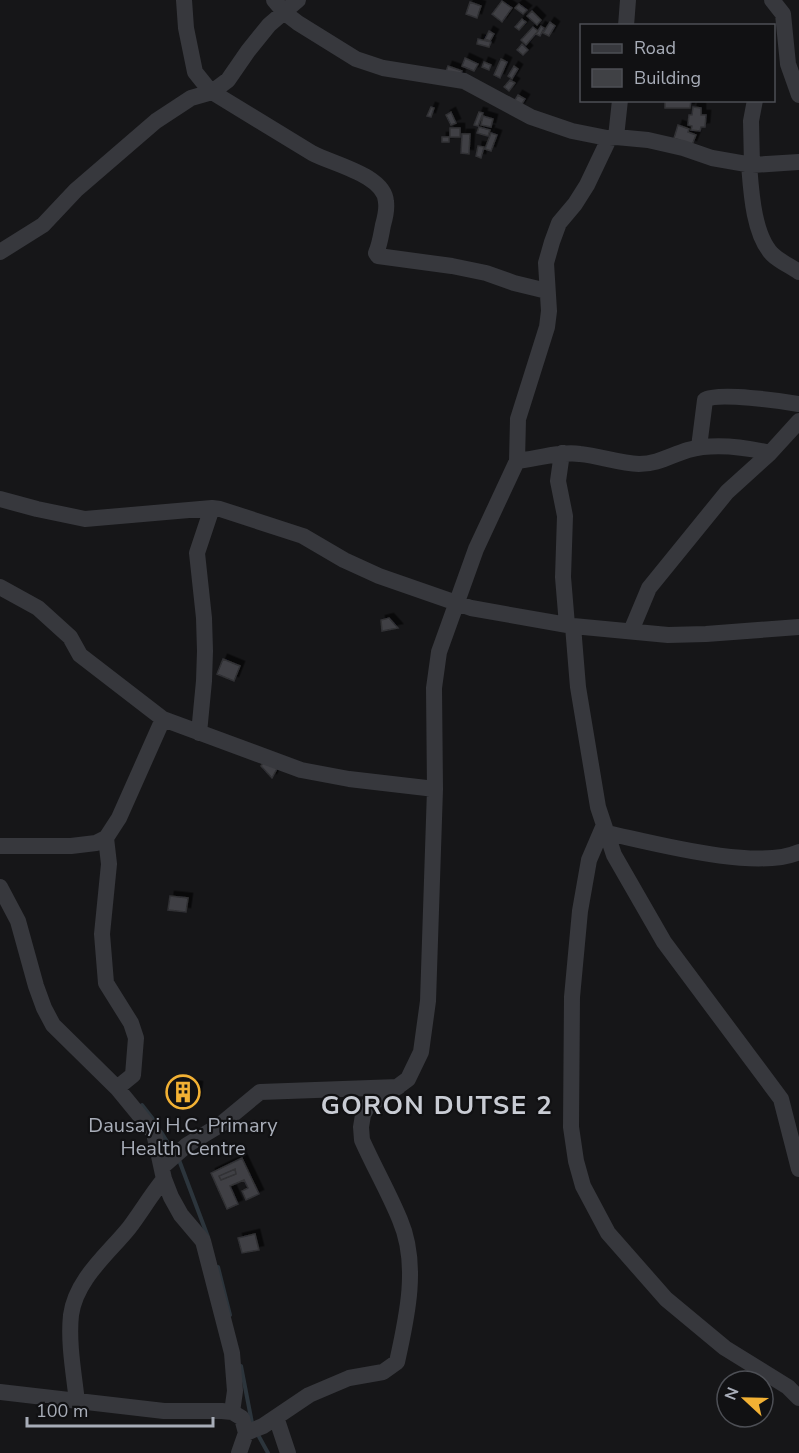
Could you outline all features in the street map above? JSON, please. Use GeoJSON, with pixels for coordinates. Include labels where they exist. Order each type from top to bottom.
{"type":"FeatureCollection","features":[{"type":"Feature","properties":{"kind":"street"},"geometry":{"type":"LineString","coordinates":[[184,0],[186,28],[195,72],[212,92],[312,153],[366,176],[378,184],[387,202],[376,253],[378,256],[486,273],[547,291]]}},
{"type":"Feature","properties":{"kind":"street"},"geometry":{"type":"LineString","coordinates":[[0,252],[43,225],[76,190],[156,121],[191,98],[212,92],[228,80],[269,25],[279,6],[298,0]]}},
{"type":"Feature","properties":{"kind":"street"},"geometry":{"type":"LineString","coordinates":[[626,24],[628,0]]}},
{"type":"Feature","properties":{"kind":"street"},"geometry":{"type":"LineString","coordinates":[[772,0],[792,31],[786,51],[775,67]]}},
{"type":"Feature","properties":{"kind":"street"},"geometry":{"type":"LineString","coordinates":[[279,6],[356,59],[383,68],[464,81],[531,117],[572,131],[612,138],[648,140],[712,158],[750,164],[799,162]]}},
{"type":"Feature","properties":{"kind":"street"},"geometry":{"type":"LineString","coordinates":[[786,51],[799,95]]}},
{"type":"Feature","properties":{"kind":"street"},"geometry":{"type":"LineString","coordinates":[[246,1433],[270,1421],[309,1395],[349,1378],[383,1372],[398,1362],[411,1273],[408,1248],[401,1221],[362,1140],[361,1127],[363,1115],[369,1104],[385,1096],[408,1079],[421,1052],[428,1000],[435,789],[434,688],[439,652],[476,549],[517,461],[518,419],[547,327],[549,311],[546,263],[559,223],[587,185],[607,143],[612,138],[620,102]]}},
{"type":"Feature","properties":{"kind":"street"},"geometry":{"type":"LineString","coordinates":[[755,102],[751,121],[752,206],[768,250],[799,272]]}},
{"type":"Feature","properties":{"kind":"street"},"geometry":{"type":"LineString","coordinates":[[699,447],[705,400],[708,398],[742,398],[799,405]]}},
{"type":"Feature","properties":{"kind":"street"},"geometry":{"type":"LineString","coordinates":[[631,632],[649,588],[727,492],[770,453],[799,421]]}},
{"type":"Feature","properties":{"kind":"street"},"geometry":{"type":"LineString","coordinates":[[517,461],[562,453],[641,464],[662,461],[699,447],[717,446],[770,453]]}},
{"type":"Feature","properties":{"kind":"street"},"geometry":{"type":"LineString","coordinates":[[562,453],[558,481],[565,516],[563,577],[578,687],[598,807],[605,829],[614,855],[664,942],[781,1099],[799,1169]]}},
{"type":"Feature","properties":{"kind":"street"},"geometry":{"type":"LineString","coordinates":[[0,499],[85,519],[212,508],[303,536],[344,560],[379,576],[471,608],[570,625],[668,635],[799,627]]}},
{"type":"Feature","properties":{"kind":"street"},"geometry":{"type":"LineString","coordinates":[[199,733],[205,651],[197,553],[212,508]]}},
{"type":"Feature","properties":{"kind":"street"},"geometry":{"type":"LineString","coordinates":[[0,587],[38,608],[70,637],[80,655],[163,719],[301,770],[349,779],[435,789]]}},
{"type":"Feature","properties":{"kind":"street"},"geometry":{"type":"LineString","coordinates":[[0,846],[71,846],[96,843],[106,838],[119,818],[163,719]]}},
{"type":"Feature","properties":{"kind":"street"},"geometry":{"type":"LineString","coordinates":[[605,829],[704,853],[743,858],[789,856],[799,852]]}},
{"type":"Feature","properties":{"kind":"street"},"geometry":{"type":"LineString","coordinates":[[605,829],[589,860],[580,911],[572,998],[571,1127],[576,1161],[583,1186],[608,1233],[666,1299],[725,1348],[788,1387],[799,1398]]}},
{"type":"Feature","properties":{"kind":"street"},"geometry":{"type":"LineString","coordinates":[[106,838],[109,864],[102,934],[106,982],[131,1023],[136,1038],[133,1075],[117,1088]]}},
{"type":"Feature","properties":{"kind":"street"},"geometry":{"type":"LineString","coordinates":[[0,887],[18,921],[36,986],[53,1025],[117,1088],[154,1133],[171,1197],[181,1215],[202,1241],[207,1252],[232,1353],[235,1391],[232,1412]]}},
{"type":"Feature","properties":{"kind":"street"},"geometry":{"type":"LineString","coordinates":[[77,1402],[71,1342],[71,1315],[77,1296],[95,1266],[129,1228],[163,1173],[187,1145],[220,1125],[260,1092],[398,1087]]}},
{"type":"Feature","properties":{"kind":"street"},"geometry":{"type":"LineString","coordinates":[[0,1392],[164,1411],[232,1412],[242,1418],[246,1433],[239,1453]]}},
{"type":"Feature","properties":{"kind":"street"},"geometry":{"type":"LineString","coordinates":[[270,1421],[288,1453]]}},
{"type":"Feature","properties":{"kind":"building"},"geometry":{"type":"Polygon","coordinates":[[[502,1],[512,8],[502,22],[492,14],[502,1]]]}},
{"type":"Feature","properties":{"kind":"building"},"geometry":{"type":"Polygon","coordinates":[[[470,2],[481,6],[477,18],[466,14],[470,2]]]}},
{"type":"Feature","properties":{"kind":"building"},"geometry":{"type":"Polygon","coordinates":[[[519,4],[527,10],[523,14],[515,8],[519,4]]]}},
{"type":"Feature","properties":{"kind":"building"},"geometry":{"type":"Polygon","coordinates":[[[532,11],[541,20],[537,25],[527,16],[532,11]]]}},
{"type":"Feature","properties":{"kind":"building"},"geometry":{"type":"Polygon","coordinates":[[[522,19],[526,22],[519,30],[515,27],[522,19]]]}},
{"type":"Feature","properties":{"kind":"building"},"geometry":{"type":"Polygon","coordinates":[[[550,22],[555,26],[549,36],[543,33],[550,22]]]}},
{"type":"Feature","properties":{"kind":"building"},"geometry":{"type":"Polygon","coordinates":[[[541,26],[544,28],[540,36],[536,34],[541,26]]]}},
{"type":"Feature","properties":{"kind":"building"},"geometry":{"type":"Polygon","coordinates":[[[533,27],[538,31],[526,45],[521,40],[533,27]]]}},
{"type":"Feature","properties":{"kind":"building"},"geometry":{"type":"Polygon","coordinates":[[[489,31],[494,34],[490,41],[485,39],[489,31]]]}},
{"type":"Feature","properties":{"kind":"building"},"geometry":{"type":"Polygon","coordinates":[[[478,39],[491,42],[489,47],[477,44],[478,39]]]}},
{"type":"Feature","properties":{"kind":"building"},"geometry":{"type":"Polygon","coordinates":[[[522,44],[528,50],[523,55],[517,50],[522,44]]]}},
{"type":"Feature","properties":{"kind":"building"},"geometry":{"type":"Polygon","coordinates":[[[465,58],[478,64],[474,71],[462,66],[465,58]]]}},
{"type":"Feature","properties":{"kind":"building"},"geometry":{"type":"Polygon","coordinates":[[[501,59],[507,62],[500,78],[494,75],[501,59]]]}},
{"type":"Feature","properties":{"kind":"building"},"geometry":{"type":"Polygon","coordinates":[[[484,62],[491,65],[489,70],[482,67],[484,62]]]}},
{"type":"Feature","properties":{"kind":"building"},"geometry":{"type":"Polygon","coordinates":[[[448,66],[462,71],[459,79],[445,74],[448,66]]]}},
{"type":"Feature","properties":{"kind":"building"},"geometry":{"type":"Polygon","coordinates":[[[514,66],[518,69],[512,79],[508,76],[514,66]]]}},
{"type":"Feature","properties":{"kind":"building"},"geometry":{"type":"Polygon","coordinates":[[[510,80],[515,83],[509,91],[504,87],[510,80]]]}},
{"type":"Feature","properties":{"kind":"building"},"geometry":{"type":"Polygon","coordinates":[[[518,95],[525,99],[520,107],[513,103],[518,95]]]}},
{"type":"Feature","properties":{"kind":"building"},"geometry":{"type":"Polygon","coordinates":[[[665,102],[691,102],[690,108],[665,108],[665,102]]]}},
{"type":"Feature","properties":{"kind":"building"},"geometry":{"type":"Polygon","coordinates":[[[431,107],[434,108],[431,117],[427,116],[431,107]]]}},
{"type":"Feature","properties":{"kind":"building"},"geometry":{"type":"Polygon","coordinates":[[[693,107],[701,108],[701,115],[706,115],[705,127],[701,127],[700,131],[691,130],[692,126],[688,125],[693,107]]]}},
{"type":"Feature","properties":{"kind":"building"},"geometry":{"type":"Polygon","coordinates":[[[451,112],[456,123],[451,125],[446,115],[451,112]]]}},
{"type":"Feature","properties":{"kind":"building"},"geometry":{"type":"Polygon","coordinates":[[[479,112],[483,113],[478,126],[474,125],[479,112]]]}},
{"type":"Feature","properties":{"kind":"building"},"geometry":{"type":"Polygon","coordinates":[[[483,116],[493,119],[491,127],[481,125],[483,116]]]}},
{"type":"Feature","properties":{"kind":"building"},"geometry":{"type":"Polygon","coordinates":[[[678,125],[689,129],[688,132],[696,135],[692,145],[674,138],[678,125]]]}},
{"type":"Feature","properties":{"kind":"building"},"geometry":{"type":"Polygon","coordinates":[[[479,127],[490,130],[488,136],[477,133],[479,127]]]}},
{"type":"Feature","properties":{"kind":"building"},"geometry":{"type":"Polygon","coordinates":[[[450,128],[460,128],[460,137],[450,137],[450,128]]]}},
{"type":"Feature","properties":{"kind":"building"},"geometry":{"type":"Polygon","coordinates":[[[491,133],[497,135],[491,151],[485,149],[491,133]]]}},
{"type":"Feature","properties":{"kind":"building"},"geometry":{"type":"Polygon","coordinates":[[[462,134],[470,134],[469,154],[461,153],[462,134]]]}},
{"type":"Feature","properties":{"kind":"building"},"geometry":{"type":"Polygon","coordinates":[[[442,137],[449,137],[449,142],[442,142],[442,137]]]}},
{"type":"Feature","properties":{"kind":"building"},"geometry":{"type":"Polygon","coordinates":[[[478,146],[484,147],[481,158],[476,156],[478,146]]]}},
{"type":"Feature","properties":{"kind":"building"},"geometry":{"type":"Polygon","coordinates":[[[389,618],[398,628],[382,631],[381,620],[389,618]]]}},
{"type":"Feature","properties":{"kind":"building"},"geometry":{"type":"Polygon","coordinates":[[[223,659],[240,666],[234,681],[217,674],[223,659]]]}},
{"type":"Feature","properties":{"kind":"building"},"geometry":{"type":"Polygon","coordinates":[[[266,759],[279,765],[272,778],[261,766],[266,759]]]}},
{"type":"Feature","properties":{"kind":"building"},"geometry":{"type":"Polygon","coordinates":[[[170,896],[188,898],[186,912],[168,910],[170,896]]]}},
{"type":"Feature","properties":{"kind":"building","name":"Dausayi H.C. Primary Health Centre"},"geometry":{"type":"Polygon","coordinates":[[[171,1081],[198,1086],[196,1103],[168,1099],[171,1081]]]}},
{"type":"Feature","properties":{"kind":"building"},"geometry":{"type":"Polygon","coordinates":[[[242,1158],[259,1194],[246,1200],[242,1191],[248,1188],[244,1180],[230,1186],[238,1204],[227,1209],[211,1173],[242,1158]]]}},
{"type":"Feature","properties":{"kind":"building"},"geometry":{"type":"Polygon","coordinates":[[[235,1169],[236,1174],[221,1180],[219,1176],[235,1169]]]}},
{"type":"Feature","properties":{"kind":"building"},"geometry":{"type":"Polygon","coordinates":[[[255,1234],[259,1250],[242,1253],[238,1238],[255,1234]]]}},
{"type":"Feature","properties":{"kind":"waterway"},"geometry":{"type":"LineString","coordinates":[[142,1105],[156,1123]]}},
{"type":"Feature","properties":{"kind":"waterway"},"geometry":{"type":"LineString","coordinates":[[161,1132],[173,1151]]}},
{"type":"Feature","properties":{"kind":"waterway"},"geometry":{"type":"LineString","coordinates":[[179,1160],[208,1237]]}},
{"type":"Feature","properties":{"kind":"waterway"},"geometry":{"type":"LineString","coordinates":[[218,1267],[230,1315]]}},
{"type":"Feature","properties":{"kind":"waterway"},"geometry":{"type":"LineString","coordinates":[[241,1366],[252,1423]]}},
{"type":"Feature","properties":{"kind":"waterway"},"geometry":{"type":"LineString","coordinates":[[257,1433],[268,1453]]}},
{"type":"Feature","properties":{"kind":"place","name":"Dausayi H.C. Primary Health Centre"},"geometry":{"type":"Point","coordinates":[183,1092]}},
{"type":"Feature","properties":{"kind":"district","name":"GORON DUTSE 2"},"geometry":{"type":"Point","coordinates":[437,1105]}}]}
